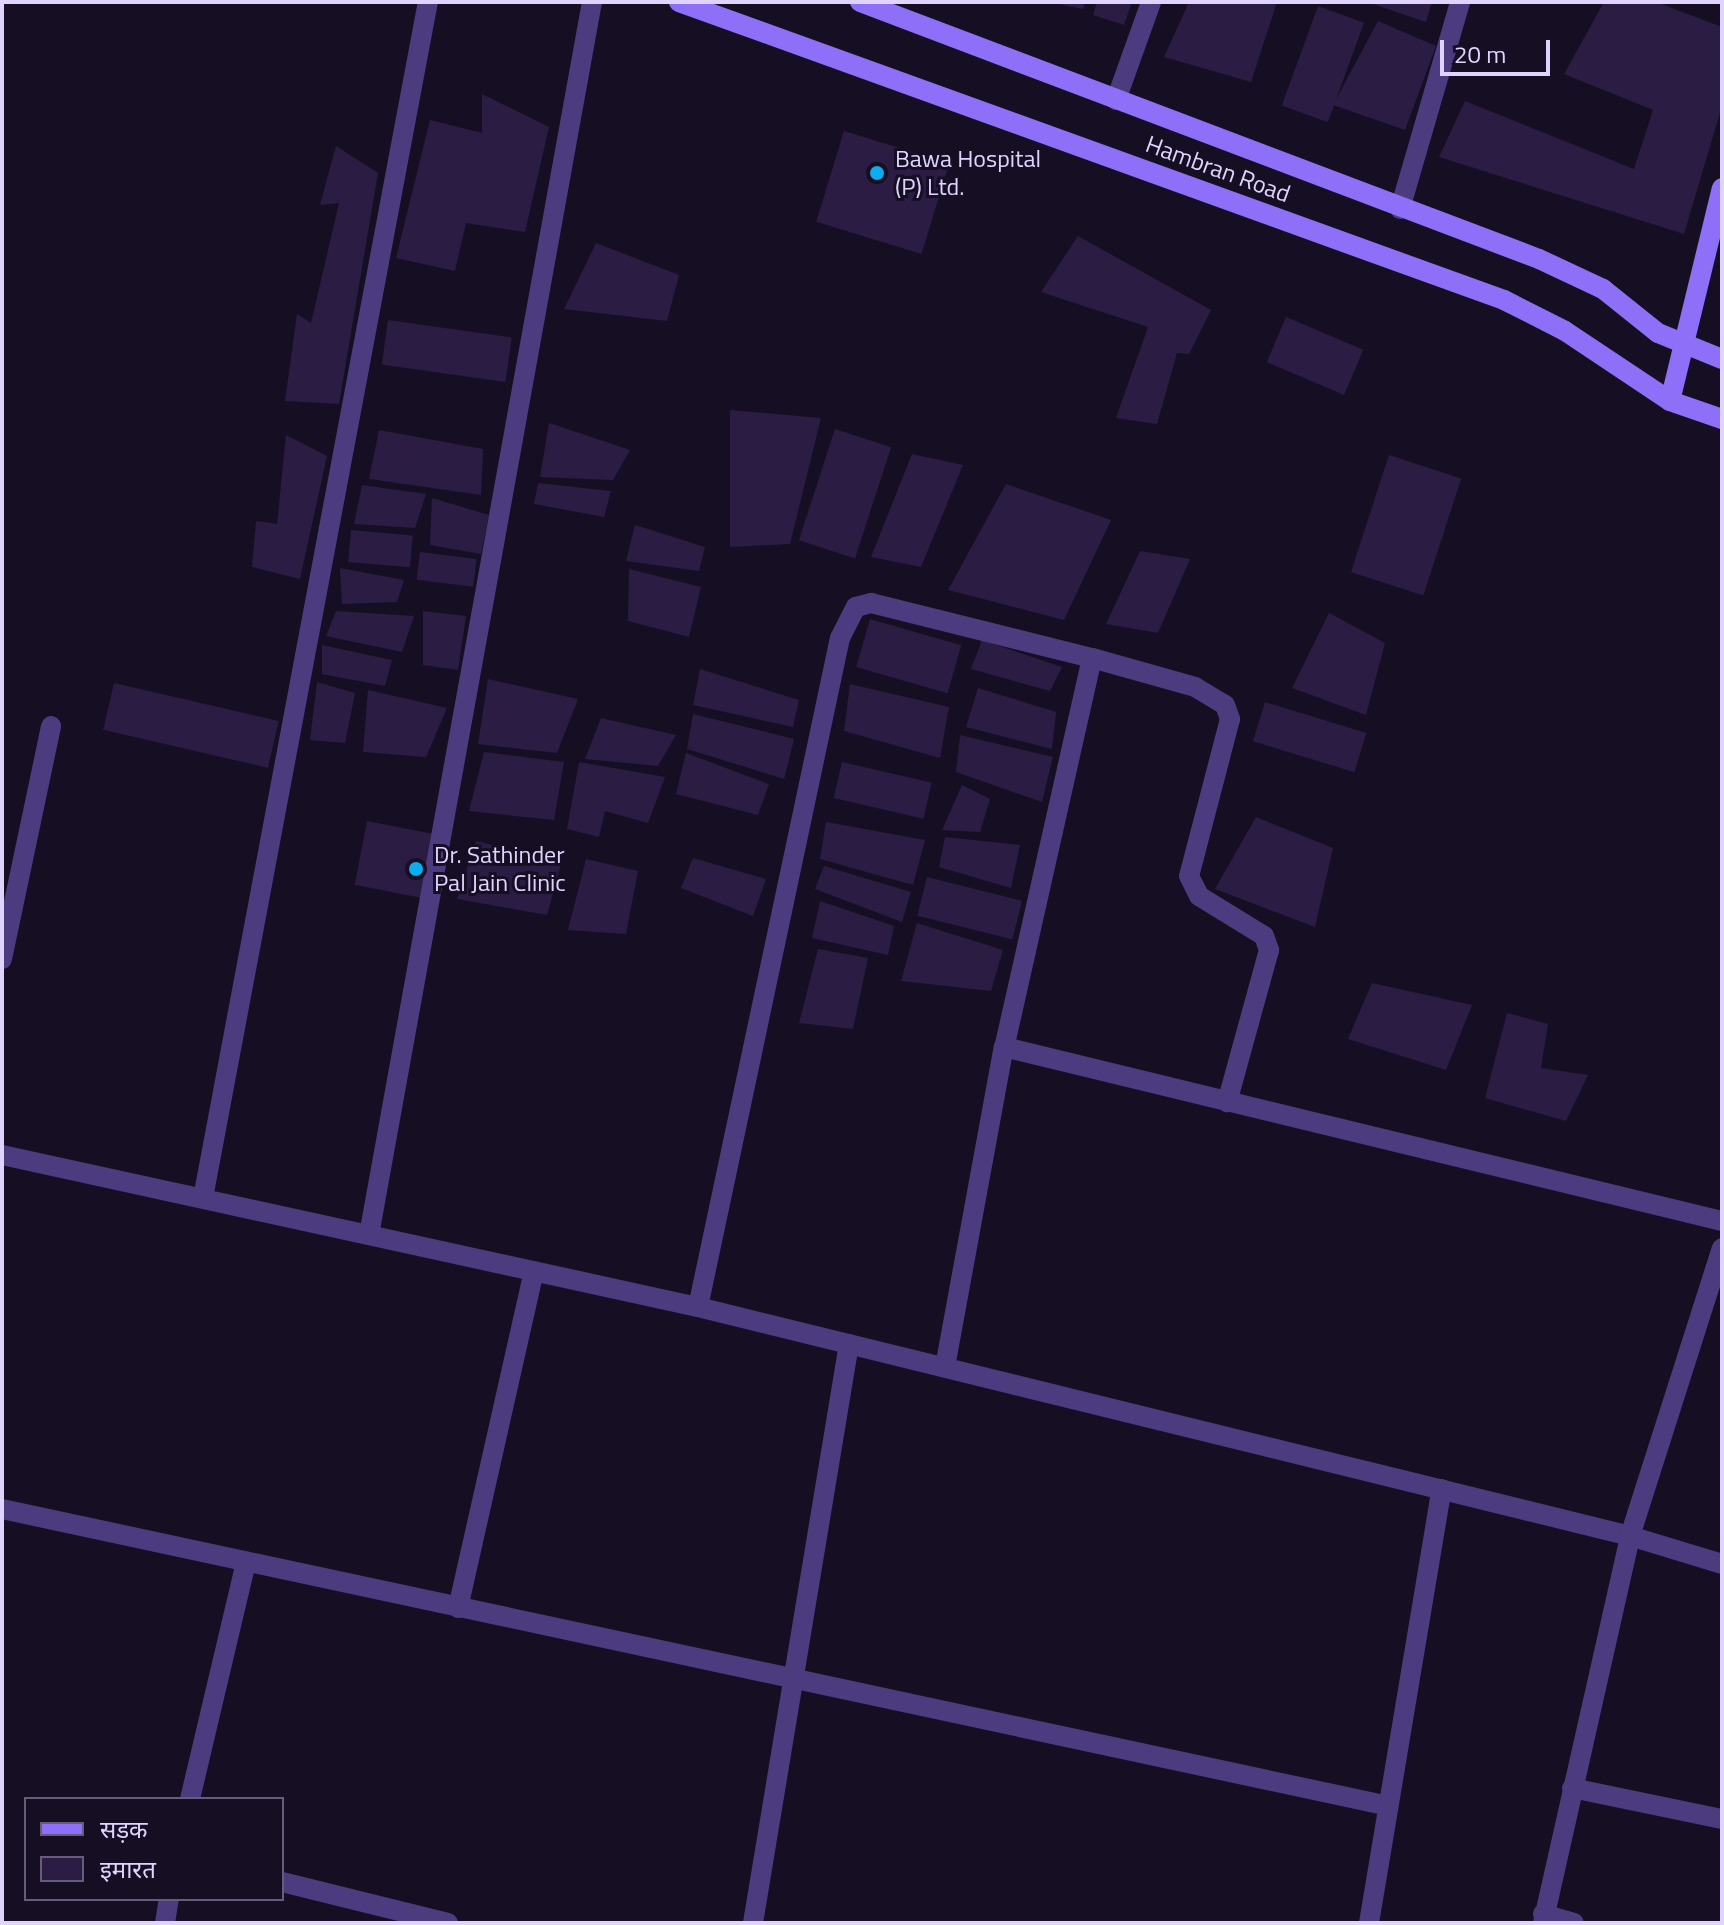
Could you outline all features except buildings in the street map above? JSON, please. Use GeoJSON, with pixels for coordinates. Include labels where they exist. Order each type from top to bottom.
{"type":"FeatureCollection","features":[{"type":"Feature","properties":{"kind":"main road","name":"Hambran Road"},"geometry":{"type":"LineString","coordinates":[[679,2],[1504,300],[1565,331],[1670,401],[1722,419]]}},
{"type":"Feature","properties":{"kind":"main road","name":"Hambran Road"},"geometry":{"type":"LineString","coordinates":[[865,3],[1567,271],[1684,345],[1722,359]]}},
{"type":"Feature","properties":{"kind":"main road"},"geometry":{"type":"LineString","coordinates":[[1670,401],[1722,188]]}},
{"type":"Feature","properties":{"kind":"street"},"geometry":{"type":"LineString","coordinates":[[203,1198],[428,2]]}},
{"type":"Feature","properties":{"kind":"street"},"geometry":{"type":"LineString","coordinates":[[369,1235],[592,2]]}},
{"type":"Feature","properties":{"kind":"street"},"geometry":{"type":"LineString","coordinates":[[1116,100],[1151,2]]}},
{"type":"Feature","properties":{"kind":"street"},"geometry":{"type":"LineString","coordinates":[[1400,209],[1460,2]]}},
{"type":"Feature","properties":{"kind":"street"},"geometry":{"type":"LineString","coordinates":[[698,1307],[848,618],[856,607],[882,605],[1092,658],[1195,687],[1225,705],[1230,719],[1189,876],[1199,896],[1264,936],[1269,950],[1227,1102]]}},
{"type":"Feature","properties":{"kind":"street"},"geometry":{"type":"LineString","coordinates":[[945,1367],[1004,1047],[1092,658]]}},
{"type":"Feature","properties":{"kind":"street"},"geometry":{"type":"LineString","coordinates":[[2,959],[51,726]]}},
{"type":"Feature","properties":{"kind":"street"},"geometry":{"type":"LineString","coordinates":[[1004,1047],[1722,1221]]}},
{"type":"Feature","properties":{"kind":"street"},"geometry":{"type":"LineString","coordinates":[[2,1155],[698,1307],[1630,1536],[1722,1564]]}},
{"type":"Feature","properties":{"kind":"street"},"geometry":{"type":"LineString","coordinates":[[1574,1923],[1543,1918],[1630,1536],[1722,1248]]}},
{"type":"Feature","properties":{"kind":"street"},"geometry":{"type":"LineString","coordinates":[[458,1608],[534,1271]]}},
{"type":"Feature","properties":{"kind":"street"},"geometry":{"type":"LineString","coordinates":[[753,1923],[790,1680],[849,1344]]}},
{"type":"Feature","properties":{"kind":"street"},"geometry":{"type":"LineString","coordinates":[[1369,1923],[1442,1489]]}},
{"type":"Feature","properties":{"kind":"street"},"geometry":{"type":"LineString","coordinates":[[2,1509],[1388,1806]]}},
{"type":"Feature","properties":{"kind":"street"},"geometry":{"type":"LineString","coordinates":[[190,1797],[246,1562]]}},
{"type":"Feature","properties":{"kind":"street"},"geometry":{"type":"LineString","coordinates":[[1572,1788],[1722,1819]]}},
{"type":"Feature","properties":{"kind":"street"},"geometry":{"type":"LineString","coordinates":[[284,1882],[448,1923]]}},
{"type":"Feature","properties":{"kind":"street"},"geometry":{"type":"LineString","coordinates":[[165,1923],[169,1901]]}},
{"type":"Feature","properties":{"kind":"place","name":"Bawa Hospital (P) Ltd."},"geometry":{"type":"Point","coordinates":[877,173]}},
{"type":"Feature","properties":{"kind":"place","name":"Dr. Sathinder Pal Jain Clinic"},"geometry":{"type":"Point","coordinates":[416,869]}}]}
